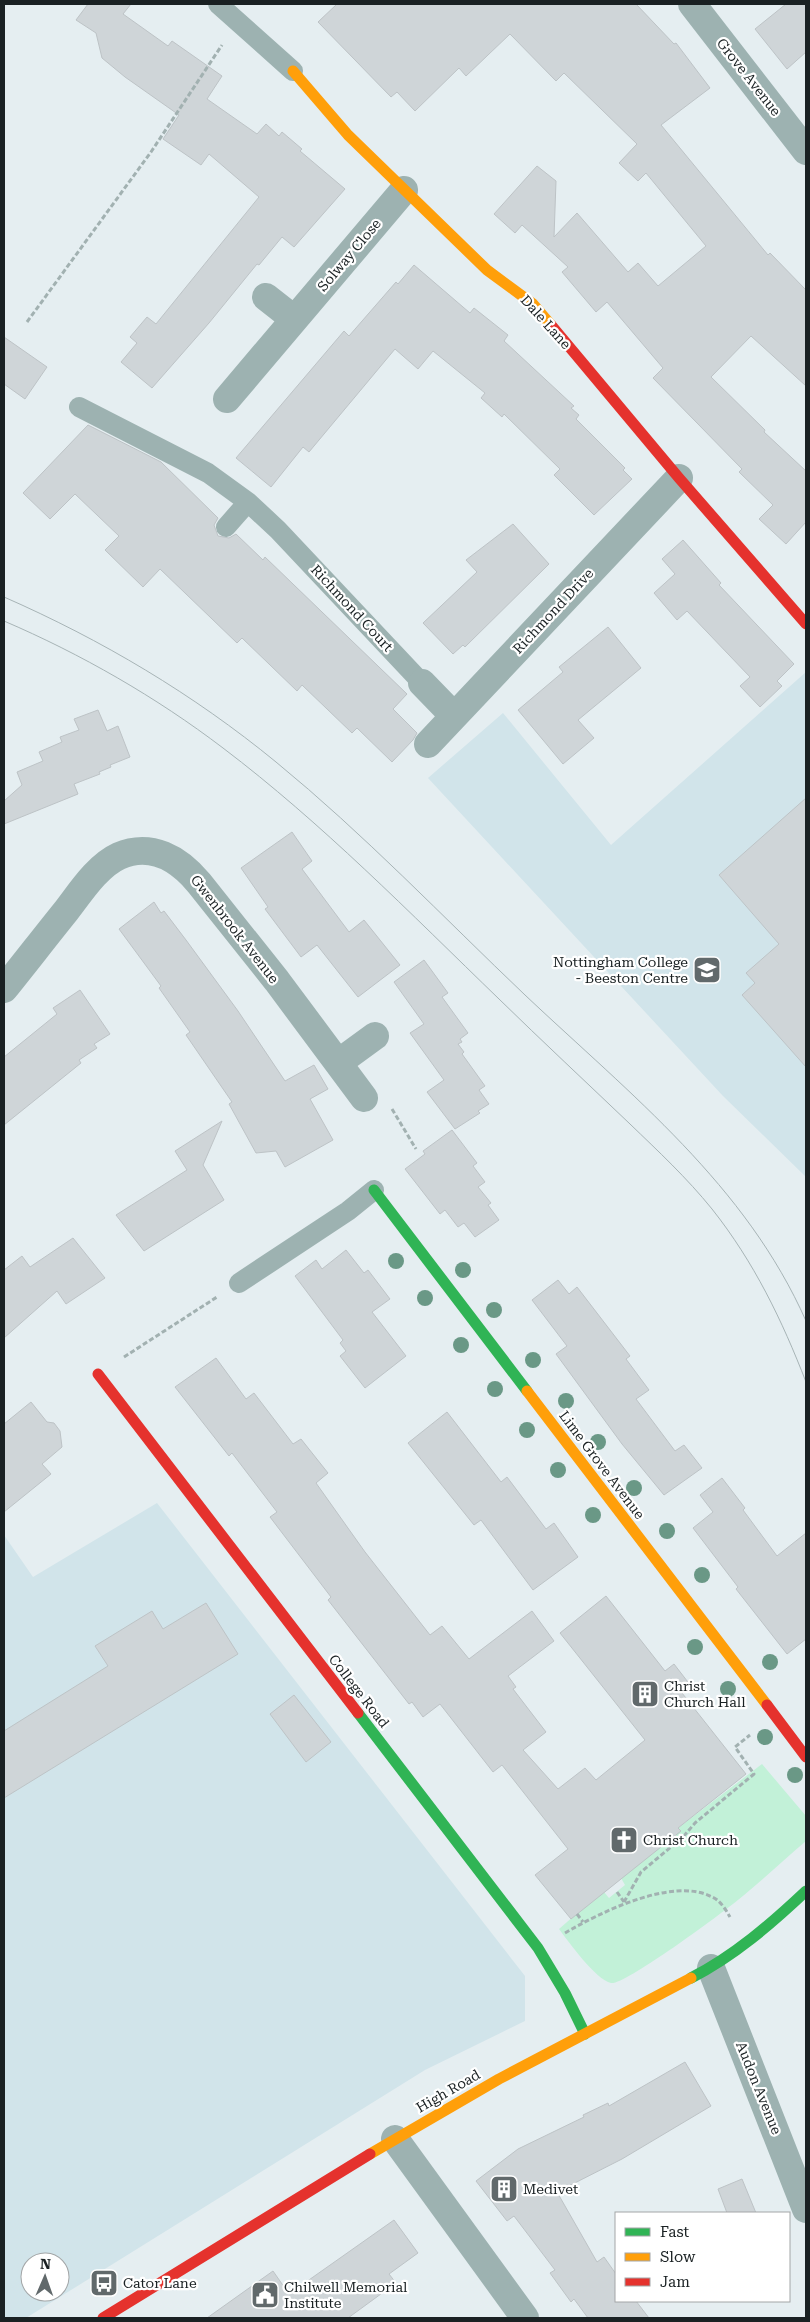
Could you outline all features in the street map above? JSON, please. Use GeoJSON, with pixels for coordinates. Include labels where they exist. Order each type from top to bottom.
{"type":"FeatureCollection","features":[{"type":"Feature","properties":{"kind":"street","name":"Grove Avenue"},"geometry":{"type":"LineString","coordinates":[[692,4],[806,151]]}},
{"type":"Feature","properties":{"kind":"street","name":"Dale Lane"},"geometry":{"type":"LineString","coordinates":[[293,71],[348,135],[404,190],[487,270],[533,304],[679,478],[806,624]]}},
{"type":"Feature","properties":{"kind":"street","name":"Solway Close"},"geometry":{"type":"LineString","coordinates":[[227,399],[404,190]]}},
{"type":"Feature","properties":{"kind":"street"},"geometry":{"type":"LineString","coordinates":[[266,297],[294,320]]}},
{"type":"Feature","properties":{"kind":"street","name":"Richmond Drive"},"geometry":{"type":"LineString","coordinates":[[428,744],[679,478]]}},
{"type":"Feature","properties":{"kind":"street","name":"Richmond Court"},"geometry":{"type":"LineString","coordinates":[[422,683],[454,716]]}},
{"type":"Feature","properties":{"kind":"street","name":"Gwenbrook Avenue"},"geometry":{"type":"LineString","coordinates":[[5,983],[86,886],[107,864],[119,856],[134,853],[160,853],[168,856],[188,870],[276,980],[364,1098]]}},
{"type":"Feature","properties":{"kind":"street"},"geometry":{"type":"LineString","coordinates":[[338,1063],[375,1036]]}},
{"type":"Feature","properties":{"kind":"street","name":"Lime Grove Avenue"},"geometry":{"type":"LineString","coordinates":[[374,1190],[806,1757]]}},
{"type":"Feature","properties":{"kind":"street","name":"College Road"},"geometry":{"type":"LineString","coordinates":[[98,1374],[538,1948],[566,1993],[585,2034]]}},
{"type":"Feature","properties":{"kind":"street","name":"High Road"},"geometry":{"type":"LineString","coordinates":[[103,2318],[395,2139],[499,2079],[711,1968],[748,1941],[806,1892]]}},
{"type":"Feature","properties":{"kind":"street","name":"Audon Avenue"},"geometry":{"type":"LineString","coordinates":[[711,1968],[806,2209]]}},
{"type":"Feature","properties":{"kind":"street"},"geometry":{"type":"LineString","coordinates":[[395,2139],[525,2318]]}},
{"type":"Feature","properties":{"kind":"lane","name":"Dale Lane"},"geometry":{"type":"LineString","coordinates":[[218,4],[293,71]]}},
{"type":"Feature","properties":{"kind":"lane","name":"Richmond Court"},"geometry":{"type":"LineString","coordinates":[[79,407],[208,474],[248,502],[278,530],[422,683]]}},
{"type":"Feature","properties":{"kind":"lane"},"geometry":{"type":"LineString","coordinates":[[226,527],[248,502]]}},
{"type":"Feature","properties":{"kind":"lane"},"geometry":{"type":"LineString","coordinates":[[239,1283],[348,1211],[374,1190]]}},
{"type":"Feature","properties":{"kind":"path"},"geometry":{"type":"LineString","coordinates":[[27,322],[151,152],[237,21]]}},
{"type":"Feature","properties":{"kind":"path"},"geometry":{"type":"LineString","coordinates":[[364,1098],[382,1094],[416,1149]]}},
{"type":"Feature","properties":{"kind":"path"},"geometry":{"type":"LineString","coordinates":[[98,1374],[239,1283]]}},
{"type":"Feature","properties":{"kind":"path"},"geometry":{"type":"LineString","coordinates":[[624,1902],[641,1872],[683,1837],[695,1823],[754,1774],[735,1747],[774,1716]]}},
{"type":"Feature","properties":{"kind":"path"},"geometry":{"type":"LineString","coordinates":[[538,1948],[583,1922],[624,1902],[658,1893],[689,1891],[712,1897],[726,1910],[748,1941]]}},
{"type":"Feature","properties":{"kind":"path"},"geometry":{"type":"LineString","coordinates":[[617,1892],[624,1902]]}},
{"type":"Feature","properties":{"kind":"path"},"geometry":{"type":"LineString","coordinates":[[577,1914],[583,1922]]}},
{"type":"Feature","properties":{"kind":"shaded area","name":"Nottingham College - Beeston Centre"},"geometry":{"type":"Polygon","coordinates":[[[806,672],[806,1177],[723,1096],[428,778],[503,713],[611,845],[806,672]]]}},
{"type":"Feature","properties":{"kind":"shaded area"},"geometry":{"type":"Polygon","coordinates":[[[157,1503],[525,1976],[525,2021],[425,2070],[70,2291],[70,2252],[20,2252],[20,2302],[52,2302],[26,2318],[4,2318],[4,1535],[33,1577],[157,1503]]]}},
{"type":"Feature","properties":{"kind":"green space"},"geometry":{"type":"Polygon","coordinates":[[[762,1764],[806,1816],[806,1841],[735,1902],[649,1964],[619,1981],[611,1983],[598,1975],[559,1929],[583,1908],[599,1886],[609,1898],[625,1885],[621,1878],[678,1828],[762,1764]]]}},
{"type":"Feature","properties":{"kind":"building"},"geometry":{"type":"Polygon","coordinates":[[[88,4],[131,4],[123,14],[168,46],[172,41],[222,76],[207,99],[257,134],[266,124],[279,136],[282,132],[302,149],[300,151],[345,189],[294,247],[282,237],[152,388],[121,362],[137,343],[130,337],[147,317],[156,324],[259,197],[209,154],[201,165],[163,139],[179,115],[125,77],[102,58],[96,33],[76,20],[88,4]]]}},
{"type":"Feature","properties":{"kind":"building"},"geometry":{"type":"Polygon","coordinates":[[[337,4],[636,4],[674,44],[676,43],[710,88],[661,125],[768,255],[770,253],[806,290],[806,386],[751,336],[711,377],[765,430],[764,432],[806,471],[806,522],[786,544],[759,519],[773,505],[739,472],[742,469],[653,378],[663,368],[607,302],[596,312],[562,272],[568,267],[522,225],[515,233],[494,214],[537,166],[556,181],[554,237],[577,213],[628,272],[638,263],[658,286],[706,246],[646,173],[638,181],[619,163],[637,144],[564,73],[556,81],[510,34],[466,76],[459,68],[415,111],[397,92],[391,97],[318,22],[337,4]]]}},
{"type":"Feature","properties":{"kind":"building"},"geometry":{"type":"Polygon","coordinates":[[[786,4],[806,4],[806,52],[787,69],[755,29],[786,4]]]}},
{"type":"Feature","properties":{"kind":"building"},"geometry":{"type":"Polygon","coordinates":[[[414,265],[470,313],[474,308],[508,335],[504,341],[574,406],[571,408],[579,415],[576,419],[625,468],[623,470],[632,479],[594,515],[554,475],[560,469],[504,414],[502,417],[481,398],[485,393],[433,351],[418,369],[395,349],[309,452],[303,447],[271,487],[236,458],[344,331],[349,336],[396,282],[398,284],[414,265]]]}},
{"type":"Feature","properties":{"kind":"building"},"geometry":{"type":"Polygon","coordinates":[[[4,337],[47,367],[25,399],[4,384],[4,337]]]}},
{"type":"Feature","properties":{"kind":"building"},"geometry":{"type":"Polygon","coordinates":[[[88,425],[161,462],[218,518],[214,525],[218,536],[229,538],[236,534],[263,560],[265,557],[407,694],[393,709],[417,733],[413,740],[392,762],[357,728],[352,733],[302,685],[297,691],[242,638],[237,643],[160,569],[143,587],[105,550],[119,536],[75,494],[50,519],[23,493],[88,425]]]}},
{"type":"Feature","properties":{"kind":"building"},"geometry":{"type":"Polygon","coordinates":[[[513,524],[549,564],[465,647],[463,645],[453,654],[423,623],[477,572],[466,560],[513,524]]]}},
{"type":"Feature","properties":{"kind":"building"},"geometry":{"type":"Polygon","coordinates":[[[683,540],[721,583],[719,585],[794,664],[777,681],[782,686],[760,707],[740,686],[750,677],[687,611],[677,620],[654,593],[675,574],[662,559],[683,540]]]}},
{"type":"Feature","properties":{"kind":"building"},"geometry":{"type":"Polygon","coordinates":[[[608,627],[641,668],[578,720],[594,738],[563,764],[518,710],[563,672],[559,667],[608,627]]]}},
{"type":"Feature","properties":{"kind":"building"},"geometry":{"type":"Polygon","coordinates":[[[98,710],[107,731],[118,726],[130,757],[110,765],[111,767],[99,772],[100,774],[74,784],[78,794],[4,824],[4,801],[22,785],[17,772],[43,761],[39,752],[62,742],[60,737],[79,730],[74,719],[98,710]]]}},
{"type":"Feature","properties":{"kind":"building"},"geometry":{"type":"Polygon","coordinates":[[[806,798],[806,1067],[742,995],[755,983],[746,973],[779,944],[719,875],[806,798]]]}},
{"type":"Feature","properties":{"kind":"building"},"geometry":{"type":"Polygon","coordinates":[[[292,832],[312,861],[302,869],[349,932],[364,920],[400,965],[358,997],[317,945],[301,957],[265,909],[268,907],[241,868],[292,832]]]}},
{"type":"Feature","properties":{"kind":"building"},"geometry":{"type":"Polygon","coordinates":[[[154,902],[161,913],[164,911],[238,1011],[285,1081],[314,1065],[328,1089],[310,1099],[333,1140],[285,1167],[276,1151],[256,1153],[229,1104],[232,1102],[186,1035],[190,1032],[159,988],[161,986],[119,929],[154,902]]]}},
{"type":"Feature","properties":{"kind":"building"},"geometry":{"type":"Polygon","coordinates":[[[424,960],[448,993],[442,997],[468,1033],[460,1039],[462,1042],[458,1044],[464,1052],[462,1054],[485,1086],[479,1090],[489,1104],[478,1111],[480,1113],[455,1129],[427,1092],[444,1080],[410,1033],[424,1024],[394,982],[424,960]]]}},
{"type":"Feature","properties":{"kind":"building"},"geometry":{"type":"Polygon","coordinates":[[[80,990],[110,1034],[94,1044],[97,1048],[79,1060],[81,1063],[4,1125],[4,1057],[57,1014],[53,1008],[80,990]]]}},
{"type":"Feature","properties":{"kind":"building"},"geometry":{"type":"Polygon","coordinates":[[[222,1121],[203,1165],[224,1200],[144,1251],[116,1215],[187,1170],[175,1151],[222,1121]]]}},
{"type":"Feature","properties":{"kind":"building"},"geometry":{"type":"Polygon","coordinates":[[[452,1130],[477,1163],[473,1166],[485,1182],[478,1187],[491,1203],[488,1205],[499,1220],[475,1237],[464,1223],[458,1227],[445,1210],[440,1214],[405,1169],[425,1154],[423,1151],[452,1130]]]}},
{"type":"Feature","properties":{"kind":"building"},"geometry":{"type":"Polygon","coordinates":[[[73,1238],[105,1278],[66,1304],[57,1291],[4,1338],[4,1270],[22,1256],[30,1267],[73,1238]]]}},
{"type":"Feature","properties":{"kind":"building"},"geometry":{"type":"Polygon","coordinates":[[[346,1250],[364,1273],[368,1270],[390,1299],[372,1312],[406,1356],[365,1388],[340,1356],[346,1351],[340,1343],[343,1340],[295,1276],[316,1260],[322,1269],[346,1250]]]}},
{"type":"Feature","properties":{"kind":"building"},"geometry":{"type":"Polygon","coordinates":[[[558,1280],[569,1294],[577,1287],[630,1356],[626,1359],[649,1390],[636,1399],[675,1451],[684,1445],[702,1468],[664,1495],[622,1444],[556,1354],[567,1346],[532,1300],[558,1280]]]}},
{"type":"Feature","properties":{"kind":"building"},"geometry":{"type":"Polygon","coordinates":[[[216,1358],[246,1399],[254,1393],[293,1444],[301,1439],[328,1473],[316,1483],[365,1552],[430,1635],[442,1626],[469,1659],[532,1611],[554,1641],[508,1676],[516,1687],[513,1689],[546,1732],[523,1750],[558,1789],[585,1768],[596,1780],[645,1740],[560,1633],[606,1596],[665,1671],[674,1664],[691,1686],[682,1693],[746,1774],[678,1828],[681,1831],[571,1919],[535,1875],[568,1849],[502,1765],[493,1772],[440,1704],[423,1717],[412,1702],[409,1704],[328,1600],[331,1597],[270,1517],[277,1512],[232,1453],[229,1456],[175,1387],[216,1358]]]}},
{"type":"Feature","properties":{"kind":"building"},"geometry":{"type":"Polygon","coordinates":[[[31,1402],[47,1422],[54,1423],[60,1431],[62,1447],[42,1464],[51,1474],[4,1512],[4,1424],[31,1402]]]}},
{"type":"Feature","properties":{"kind":"building"},"geometry":{"type":"Polygon","coordinates":[[[447,1412],[501,1482],[507,1477],[546,1529],[554,1523],[578,1557],[533,1590],[481,1520],[474,1525],[408,1443],[447,1412]]]}},
{"type":"Feature","properties":{"kind":"building"},"geometry":{"type":"Polygon","coordinates":[[[722,1478],[745,1508],[743,1510],[777,1556],[806,1533],[806,1639],[787,1654],[736,1589],[738,1587],[693,1528],[713,1512],[700,1495],[722,1478]]]}},
{"type":"Feature","properties":{"kind":"building"},"geometry":{"type":"Polygon","coordinates":[[[206,1603],[238,1654],[4,1798],[4,1731],[108,1666],[95,1646],[152,1611],[163,1629],[206,1603]]]}},
{"type":"Feature","properties":{"kind":"building"},"geometry":{"type":"Polygon","coordinates":[[[294,1695],[331,1742],[306,1762],[270,1714],[294,1695]]]}},
{"type":"Feature","properties":{"kind":"building"},"geometry":{"type":"Polygon","coordinates":[[[685,2062],[711,2106],[622,2159],[557,2192],[597,2262],[604,2257],[615,2273],[615,2302],[637,2302],[649,2318],[588,2318],[574,2299],[571,2302],[550,2273],[555,2270],[514,2216],[507,2221],[476,2181],[518,2149],[584,2117],[583,2115],[608,2103],[609,2106],[685,2062]]]}},
{"type":"Feature","properties":{"kind":"building"},"geometry":{"type":"Polygon","coordinates":[[[742,2179],[756,2212],[727,2212],[718,2189],[742,2179]]]}},
{"type":"Feature","properties":{"kind":"building"},"geometry":{"type":"Polygon","coordinates":[[[394,2220],[418,2253],[389,2274],[396,2283],[348,2318],[207,2318],[273,2271],[289,2294],[394,2220]]]}},
{"type":"Feature","properties":{"kind":"tram line"},"geometry":{"type":"LineString","coordinates":[[4,597],[76,631],[146,670],[245,737],[309,789],[403,876],[525,995],[645,1106],[683,1144],[719,1184],[752,1227],[781,1272],[806,1321]]}},
{"type":"Feature","properties":{"kind":"tram line"},"geometry":{"type":"LineString","coordinates":[[4,621],[89,662],[145,694],[198,729],[260,777],[365,869],[651,1144],[712,1209],[741,1250],[766,1292],[806,1382]]}},
{"type":"Feature","properties":{"kind":"traffic: fast"},"geometry":{"type":"LineString","coordinates":[[374,1190],[527,1391]]}},
{"type":"Feature","properties":{"kind":"traffic: fast"},"geometry":{"type":"LineString","coordinates":[[358,1713],[538,1948],[565,1993],[585,2034]]}},
{"type":"Feature","properties":{"kind":"traffic: fast"},"geometry":{"type":"LineString","coordinates":[[691,1978],[722,1960],[752,1939],[806,1891]]}},
{"type":"Feature","properties":{"kind":"traffic: slow"},"geometry":{"type":"LineString","coordinates":[[293,71],[348,135],[487,270],[533,304],[551,325]]}},
{"type":"Feature","properties":{"kind":"traffic: slow"},"geometry":{"type":"LineString","coordinates":[[527,1391],[767,1705]]}},
{"type":"Feature","properties":{"kind":"traffic: slow"},"geometry":{"type":"LineString","coordinates":[[370,2154],[499,2079],[691,1978]]}},
{"type":"Feature","properties":{"kind":"traffic: jam"},"geometry":{"type":"LineString","coordinates":[[551,325],[679,478],[806,624]]}},
{"type":"Feature","properties":{"kind":"traffic: jam"},"geometry":{"type":"LineString","coordinates":[[98,1374],[358,1713]]}},
{"type":"Feature","properties":{"kind":"traffic: jam"},"geometry":{"type":"LineString","coordinates":[[767,1705],[806,1757]]}},
{"type":"Feature","properties":{"kind":"traffic: jam"},"geometry":{"type":"LineString","coordinates":[[103,2318],[370,2154]]}},
{"type":"Feature","properties":{"kind":"place","name":"Nottingham College - Beeston Centre"},"geometry":{"type":"Point","coordinates":[707,970]}},
{"type":"Feature","properties":{"kind":"place","name":"Christ Church Hall"},"geometry":{"type":"Point","coordinates":[645,1694]}},
{"type":"Feature","properties":{"kind":"place","name":"Christ Church"},"geometry":{"type":"Point","coordinates":[624,1840]}},
{"type":"Feature","properties":{"kind":"place","name":"Medivet"},"geometry":{"type":"Point","coordinates":[504,2189]}},
{"type":"Feature","properties":{"kind":"place","name":"Cator Lane"},"geometry":{"type":"Point","coordinates":[104,2283]}},
{"type":"Feature","properties":{"kind":"place","name":"Chilwell Memorial Institute"},"geometry":{"type":"Point","coordinates":[265,2295]}}]}
